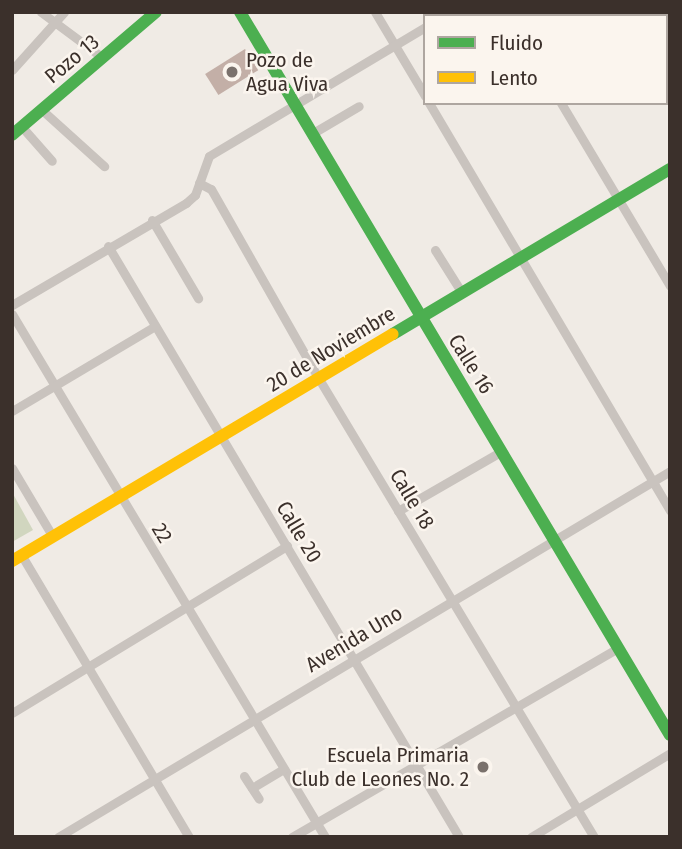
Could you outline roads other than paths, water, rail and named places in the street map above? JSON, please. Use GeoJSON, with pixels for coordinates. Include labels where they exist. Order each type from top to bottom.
{"type":"FeatureCollection","features":[{"type":"Feature","properties":{"kind":"main road","name":"Pozo 13"},"geometry":{"type":"LineString","coordinates":[[17,131],[156,12]]}},
{"type":"Feature","properties":{"kind":"main road","name":"Calle 16"},"geometry":{"type":"LineString","coordinates":[[240,12],[670,735]]}},
{"type":"Feature","properties":{"kind":"main road","name":"20 de Noviembre"},"geometry":{"type":"LineString","coordinates":[[17,559],[670,169]]}},
{"type":"Feature","properties":{"kind":"street"},"geometry":{"type":"LineString","coordinates":[[41,12],[103,58]]}},
{"type":"Feature","properties":{"kind":"street"},"geometry":{"type":"LineString","coordinates":[[12,70],[64,12]]}},
{"type":"Feature","properties":{"kind":"street"},"geometry":{"type":"LineString","coordinates":[[375,12],[423,93]]}},
{"type":"Feature","properties":{"kind":"street"},"geometry":{"type":"LineString","coordinates":[[12,305],[152,220],[186,203],[199,183],[209,156],[423,28]]}},
{"type":"Feature","properties":{"kind":"street"},"geometry":{"type":"LineString","coordinates":[[430,105],[670,511]]}},
{"type":"Feature","properties":{"kind":"street"},"geometry":{"type":"LineString","coordinates":[[562,105],[670,286]]}},
{"type":"Feature","properties":{"kind":"street"},"geometry":{"type":"LineString","coordinates":[[313,133],[359,106]]}},
{"type":"Feature","properties":{"kind":"street"},"geometry":{"type":"LineString","coordinates":[[42,110],[104,166]]}},
{"type":"Feature","properties":{"kind":"street"},"geometry":{"type":"LineString","coordinates":[[17,131],[52,161]]}},
{"type":"Feature","properties":{"kind":"street","name":"Calle 18"},"geometry":{"type":"LineString","coordinates":[[199,183],[211,189],[319,379],[594,837]]}},
{"type":"Feature","properties":{"kind":"street"},"geometry":{"type":"LineString","coordinates":[[152,220],[198,298]]}},
{"type":"Feature","properties":{"kind":"street","name":"Calle 20"},"geometry":{"type":"LineString","coordinates":[[108,246],[459,837]]}},
{"type":"Feature","properties":{"kind":"street"},"geometry":{"type":"LineString","coordinates":[[435,250],[462,293]]}},
{"type":"Feature","properties":{"kind":"street","name":"22"},"geometry":{"type":"LineString","coordinates":[[12,314],[325,837]]}},
{"type":"Feature","properties":{"kind":"street"},"geometry":{"type":"LineString","coordinates":[[12,411],[155,326]]}},
{"type":"Feature","properties":{"kind":"street"},"geometry":{"type":"LineString","coordinates":[[398,511],[502,452]]}},
{"type":"Feature","properties":{"kind":"street"},"geometry":{"type":"LineString","coordinates":[[12,468],[53,537]]}},
{"type":"Feature","properties":{"kind":"street","name":"Avenida Uno"},"geometry":{"type":"LineString","coordinates":[[58,837],[153,777],[254,720],[670,471]]}},
{"type":"Feature","properties":{"kind":"street"},"geometry":{"type":"LineString","coordinates":[[12,713],[288,547]]}},
{"type":"Feature","properties":{"kind":"street"},"geometry":{"type":"LineString","coordinates":[[17,559],[89,668],[189,837]]}},
{"type":"Feature","properties":{"kind":"street"},"geometry":{"type":"LineString","coordinates":[[292,837],[618,648]]}},
{"type":"Feature","properties":{"kind":"street"},"geometry":{"type":"LineString","coordinates":[[531,837],[670,753]]}},
{"type":"Feature","properties":{"kind":"street"},"geometry":{"type":"LineString","coordinates":[[252,788],[284,769]]}},
{"type":"Feature","properties":{"kind":"street"},"geometry":{"type":"LineString","coordinates":[[244,776],[259,799]]}},
{"type":"Feature","properties":{"kind":"place","name":"Pozo de Agua Viva"},"geometry":{"type":"Point","coordinates":[232,72]}},
{"type":"Feature","properties":{"kind":"place","name":"Escuela Primaria Club de Leones No. 2"},"geometry":{"type":"Point","coordinates":[483,767]}}]}
